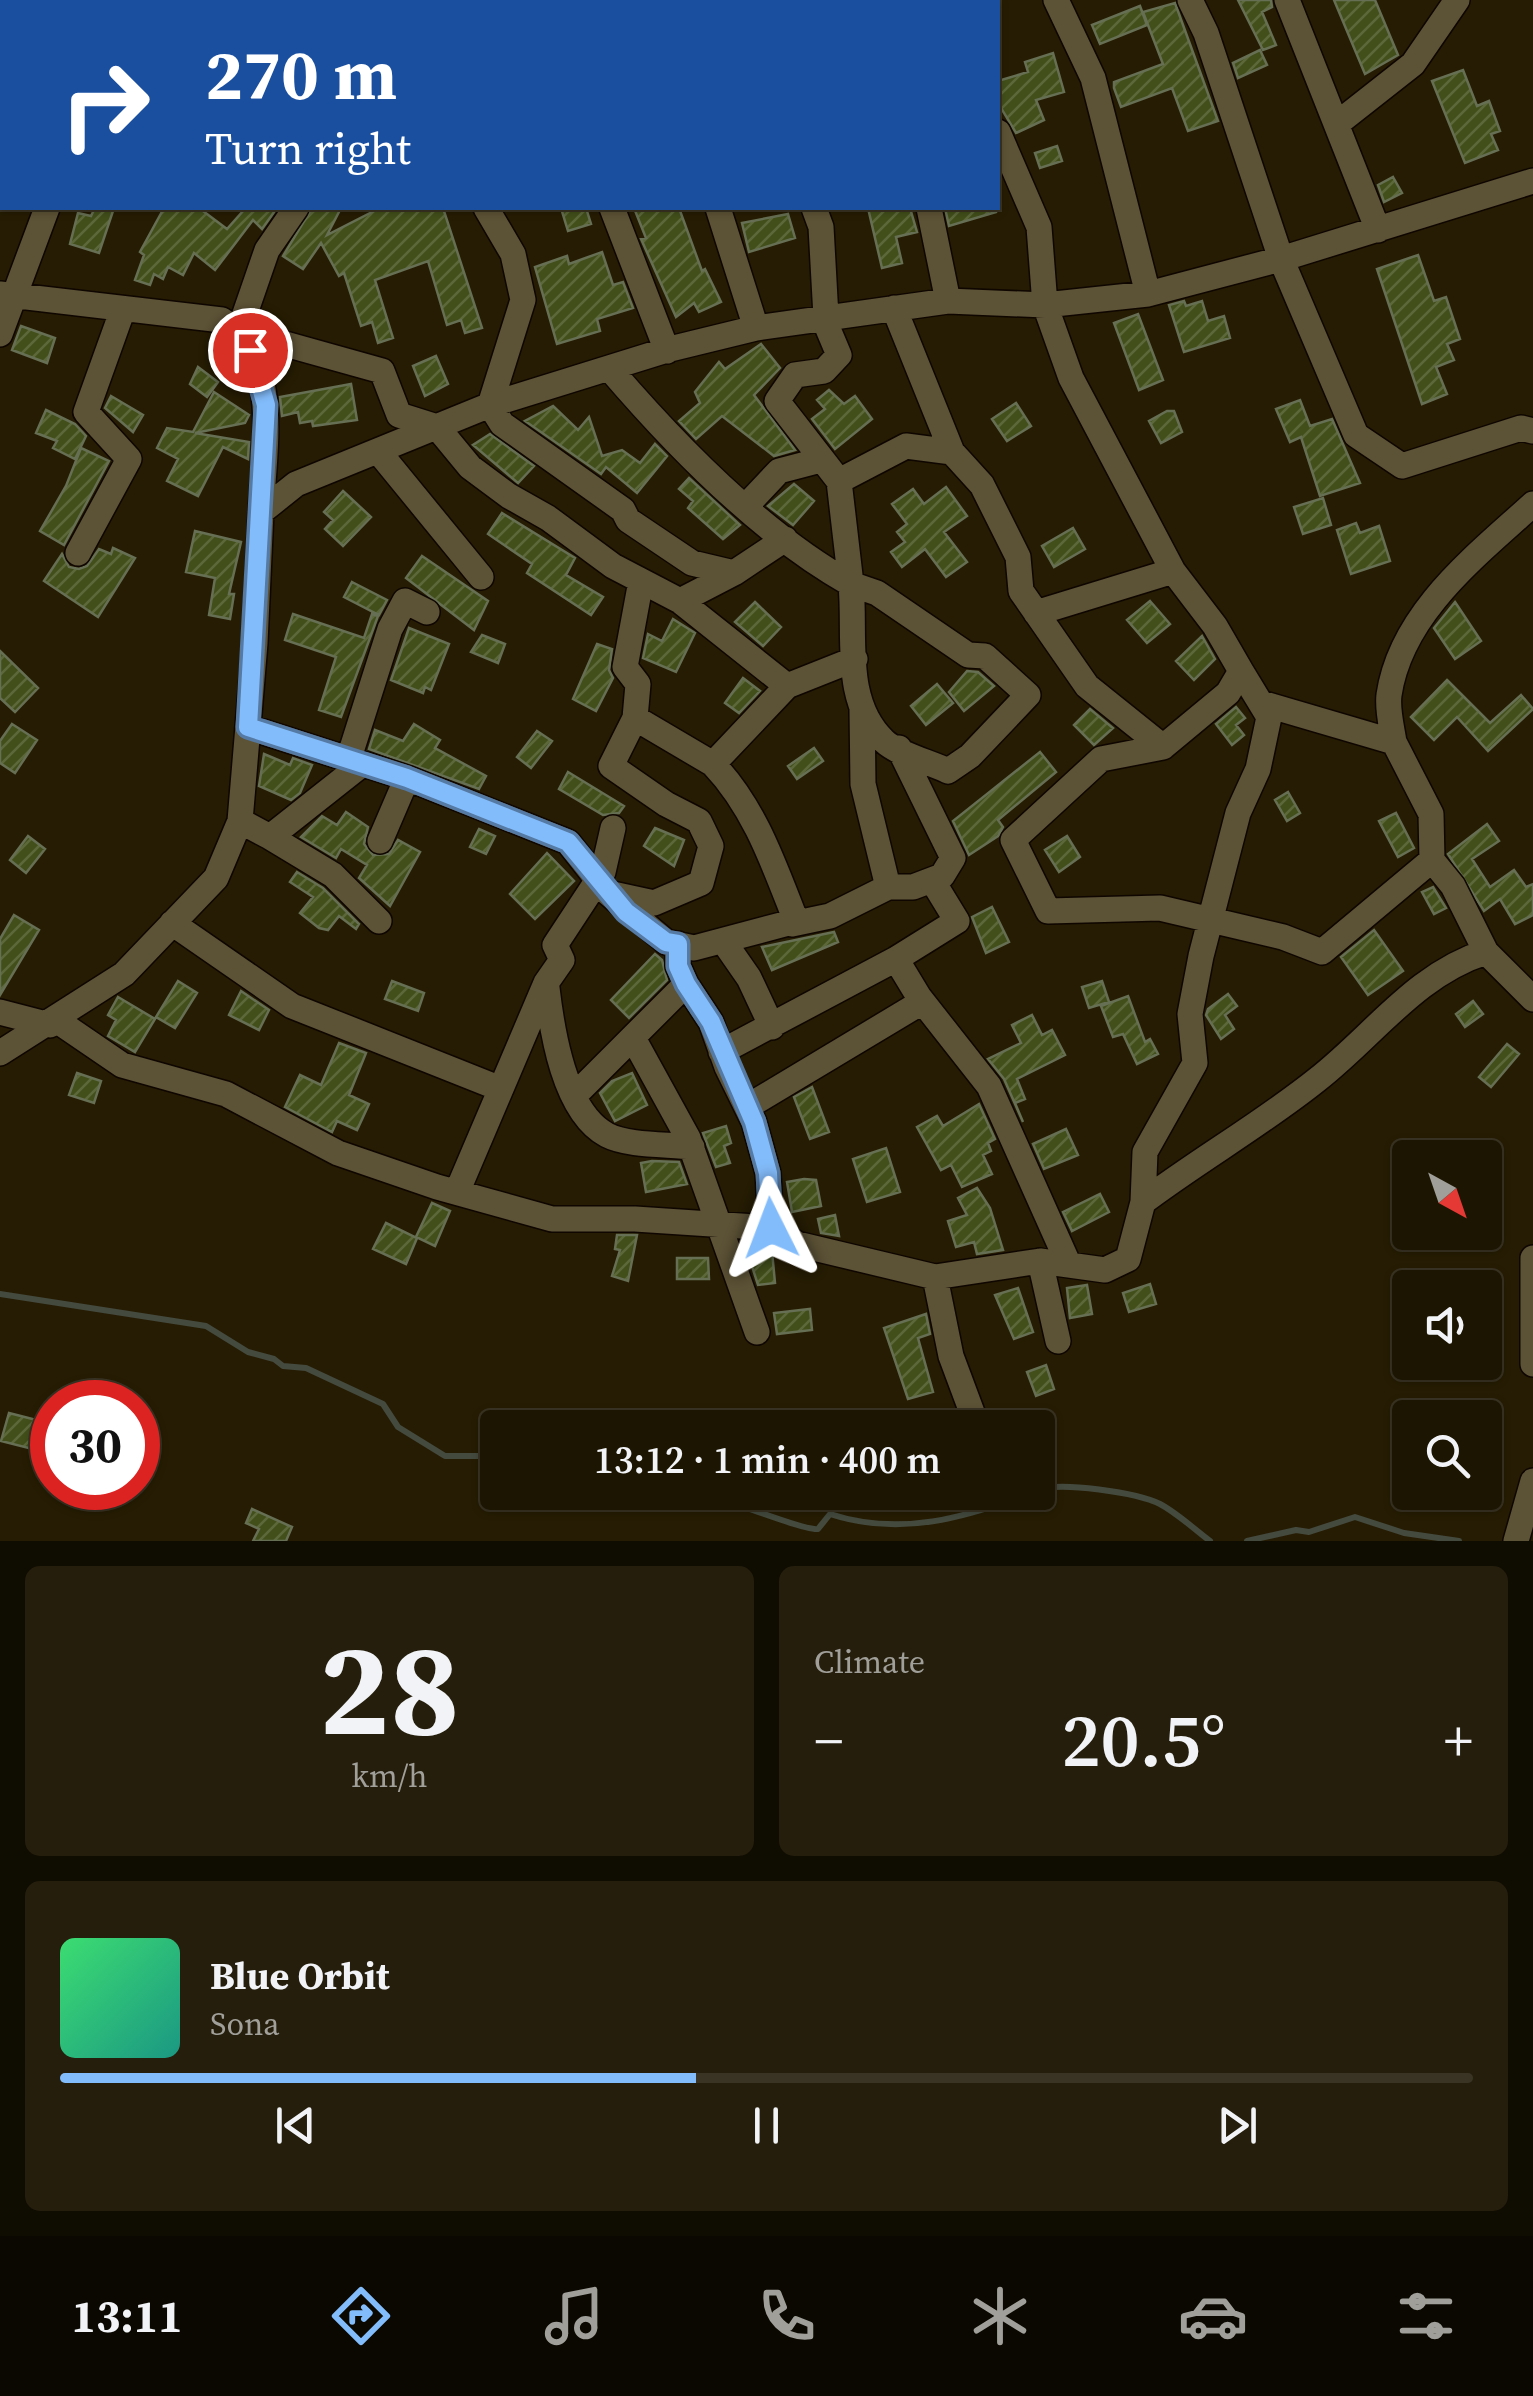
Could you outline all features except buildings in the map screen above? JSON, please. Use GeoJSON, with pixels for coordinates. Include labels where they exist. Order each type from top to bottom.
{"type":"FeatureCollection","features":[{"type":"Feature","properties":{"kind":"street"},"geometry":{"type":"LineString","coordinates":[[1056,0],[1094,78],[1148,294]]}},
{"type":"Feature","properties":{"kind":"street"},"geometry":{"type":"LineString","coordinates":[[1190,0],[1206,33],[1281,259],[1356,435],[1402,466],[1522,428],[1533,431]]}},
{"type":"Feature","properties":{"kind":"street"},"geometry":{"type":"LineString","coordinates":[[1286,0],[1378,230]]}},
{"type":"Feature","properties":{"kind":"street"},"geometry":{"type":"LineString","coordinates":[[1338,122],[1413,64],[1456,0]]}},
{"type":"Feature","properties":{"kind":"street"},"geometry":{"type":"LineString","coordinates":[[0,1012],[53,1022],[122,1065],[226,1094],[338,1153],[552,1219],[635,1219],[771,1228],[797,1244],[935,1278],[1040,1261],[1105,1270],[1128,1259],[1143,1202],[1145,1152],[1195,1064],[1190,1014],[1238,813],[1258,769],[1269,717],[1215,626],[1173,571],[1072,378],[1045,305],[1039,227],[1000,137]]}},
{"type":"Feature","properties":{"kind":"street"},"geometry":{"type":"LineString","coordinates":[[261,512],[296,484],[490,406],[756,328],[948,300],[1045,305],[1148,294],[1281,259],[1533,181]]}},
{"type":"Feature","properties":{"kind":"street"},"geometry":{"type":"LineString","coordinates":[[0,334],[8,296],[46,210]]}},
{"type":"Feature","properties":{"kind":"street"},"geometry":{"type":"LineString","coordinates":[[0,1053],[124,974],[216,878],[240,822],[266,405],[250,350],[239,331],[267,250],[295,210]]}},
{"type":"Feature","properties":{"kind":"street"},"geometry":{"type":"LineString","coordinates":[[487,210],[512,254],[523,300],[490,406]]}},
{"type":"Feature","properties":{"kind":"street"},"geometry":{"type":"LineString","coordinates":[[613,210],[668,351]]}},
{"type":"Feature","properties":{"kind":"street"},"geometry":{"type":"LineString","coordinates":[[719,210],[756,328]]}},
{"type":"Feature","properties":{"kind":"street"},"geometry":{"type":"LineString","coordinates":[[815,210],[821,227],[824,317],[839,354],[824,371],[795,375],[777,401],[839,481],[851,584],[854,682],[862,710],[863,784],[888,887]]}},
{"type":"Feature","properties":{"kind":"street"},"geometry":{"type":"LineString","coordinates":[[928,210],[948,300]]}},
{"type":"Feature","properties":{"kind":"street"},"geometry":{"type":"LineString","coordinates":[[8,296],[222,320],[239,331],[382,371],[398,415],[437,427],[470,466],[508,496],[680,601],[787,686]]}},
{"type":"Feature","properties":{"kind":"street"},"geometry":{"type":"LineString","coordinates":[[894,308],[952,452],[982,484],[1002,521],[1018,557],[1021,591],[1087,686],[1163,747]]}},
{"type":"Feature","properties":{"kind":"street"},"geometry":{"type":"LineString","coordinates":[[78,553],[129,459],[86,412],[124,309]]}},
{"type":"Feature","properties":{"kind":"street"},"geometry":{"type":"LineString","coordinates":[[610,368],[654,420],[785,539],[851,584],[888,600],[968,655],[985,656],[1028,695],[982,744],[948,771],[886,742],[862,710]]}},
{"type":"Feature","properties":{"kind":"street"},"geometry":{"type":"LineString","coordinates":[[490,406],[502,424],[622,510],[628,520],[692,563],[734,572]]}},
{"type":"Feature","properties":{"kind":"street"},"geometry":{"type":"LineString","coordinates":[[839,481],[906,446],[952,452]]}},
{"type":"Feature","properties":{"kind":"street"},"geometry":{"type":"LineString","coordinates":[[378,451],[481,577]]}},
{"type":"Feature","properties":{"kind":"street"},"geometry":{"type":"LineString","coordinates":[[746,506],[779,471],[821,460]]}},
{"type":"Feature","properties":{"kind":"street"},"geometry":{"type":"LineString","coordinates":[[1533,504],[1456,574],[1404,643],[1389,697],[1394,742],[1431,814],[1432,860],[1452,886],[1486,952],[1533,1000]]}},
{"type":"Feature","properties":{"kind":"street"},"geometry":{"type":"LineString","coordinates":[[680,601],[785,539]]}},
{"type":"Feature","properties":{"kind":"street"},"geometry":{"type":"LineString","coordinates":[[1036,614],[1173,571]]}},
{"type":"Feature","properties":{"kind":"street"},"geometry":{"type":"LineString","coordinates":[[604,886],[654,903],[701,883],[711,846],[699,821],[666,804],[611,766],[636,718],[638,684],[625,667],[642,581]]}},
{"type":"Feature","properties":{"kind":"street"},"geometry":{"type":"LineString","coordinates":[[270,837],[355,763],[390,629],[406,602],[428,612]]}},
{"type":"Feature","properties":{"kind":"street"},"geometry":{"type":"LineString","coordinates":[[713,764],[787,686],[854,659]]}},
{"type":"Feature","properties":{"kind":"street"},"geometry":{"type":"LineString","coordinates":[[1241,671],[1228,693],[1163,747],[1102,758],[1012,840],[1048,911],[1160,908],[1212,918],[1322,952],[1432,860]]}},
{"type":"Feature","properties":{"kind":"street"},"geometry":{"type":"LineString","coordinates":[[1261,703],[1394,742]]}},
{"type":"Feature","properties":{"kind":"street"},"geometry":{"type":"LineString","coordinates":[[636,718],[713,764],[738,790],[772,854],[796,921],[792,924]]}},
{"type":"Feature","properties":{"kind":"street"},"geometry":{"type":"LineString","coordinates":[[248,727],[407,778],[568,842],[604,886],[666,942],[694,948],[830,916],[888,887],[913,887],[942,876],[953,858],[899,748]]}},
{"type":"Feature","properties":{"kind":"street"},"geometry":{"type":"LineString","coordinates":[[380,841],[407,778]]}},
{"type":"Feature","properties":{"kind":"street"},"geometry":{"type":"LineString","coordinates":[[240,822],[333,875],[379,921]]}},
{"type":"Feature","properties":{"kind":"street"},"geometry":{"type":"LineString","coordinates":[[457,1192],[546,983],[562,960],[556,945],[604,886],[613,828]]}},
{"type":"Feature","properties":{"kind":"street"},"geometry":{"type":"LineString","coordinates":[[722,1052],[957,922],[932,880]]}},
{"type":"Feature","properties":{"kind":"street"},"geometry":{"type":"LineString","coordinates":[[1453,964],[1464,912]]}},
{"type":"Feature","properties":{"kind":"street"},"geometry":{"type":"LineString","coordinates":[[172,922],[292,1006],[501,1090]]}},
{"type":"Feature","properties":{"kind":"street"},"geometry":{"type":"LineString","coordinates":[[724,942],[749,978],[772,1027]]}},
{"type":"Feature","properties":{"kind":"street"},"geometry":{"type":"LineString","coordinates":[[678,944],[678,966],[711,1022],[747,1106],[768,1173],[771,1228]]}},
{"type":"Feature","properties":{"kind":"street"},"geometry":{"type":"LineString","coordinates":[[1143,1202],[1319,1078],[1412,991],[1453,964],[1486,952]]}},
{"type":"Feature","properties":{"kind":"street"},"geometry":{"type":"LineString","coordinates":[[747,1106],[922,1002],[896,959]]}},
{"type":"Feature","properties":{"kind":"street"},"geometry":{"type":"LineString","coordinates":[[546,983],[553,1040],[582,1113],[608,1136],[692,1148]]}},
{"type":"Feature","properties":{"kind":"street"},"geometry":{"type":"LineString","coordinates":[[574,1094],[686,984]]}},
{"type":"Feature","properties":{"kind":"street"},"geometry":{"type":"LineString","coordinates":[[919,997],[989,1086],[1068,1265]]}},
{"type":"Feature","properties":{"kind":"street"},"geometry":{"type":"LineString","coordinates":[[633,1038],[692,1148],[757,1332]]}},
{"type":"Feature","properties":{"kind":"street"},"geometry":{"type":"LineString","coordinates":[[1533,1258],[1533,1364]]}},
{"type":"Feature","properties":{"kind":"street"},"geometry":{"type":"LineString","coordinates":[[1040,1261],[1058,1341]]}},
{"type":"Feature","properties":{"kind":"street"},"geometry":{"type":"LineString","coordinates":[[935,1278],[951,1356],[971,1410]]}},
{"type":"Feature","properties":{"kind":"street"},"geometry":{"type":"LineString","coordinates":[[1516,1541],[1533,1481]]}},
{"type":"Feature","properties":{"kind":"waterway"},"geometry":{"type":"LineString","coordinates":[[0,1294],[206,1326],[248,1352],[274,1359],[283,1366],[306,1368],[383,1404],[398,1427],[445,1456],[480,1456]]}},
{"type":"Feature","properties":{"kind":"waterway"},"geometry":{"type":"LineString","coordinates":[[1055,1488],[1118,1492],[1149,1500],[1173,1512],[1210,1541]]}},
{"type":"Feature","properties":{"kind":"waterway"},"geometry":{"type":"LineString","coordinates":[[753,1510],[818,1529],[830,1514],[856,1521],[907,1524],[983,1510]]}},
{"type":"Feature","properties":{"kind":"waterway"},"geometry":{"type":"LineString","coordinates":[[1247,1541],[1296,1530],[1309,1532],[1355,1517],[1404,1533],[1459,1541]]}},
{"type":"Feature","properties":{"kind":"route"},"geometry":{"type":"LineString","coordinates":[[250,350],[266,405],[248,727],[407,778],[568,842],[626,912],[666,942],[678,944],[678,966],[711,1022],[727,1068],[754,1122],[768,1173],[771,1228]]}}]}
